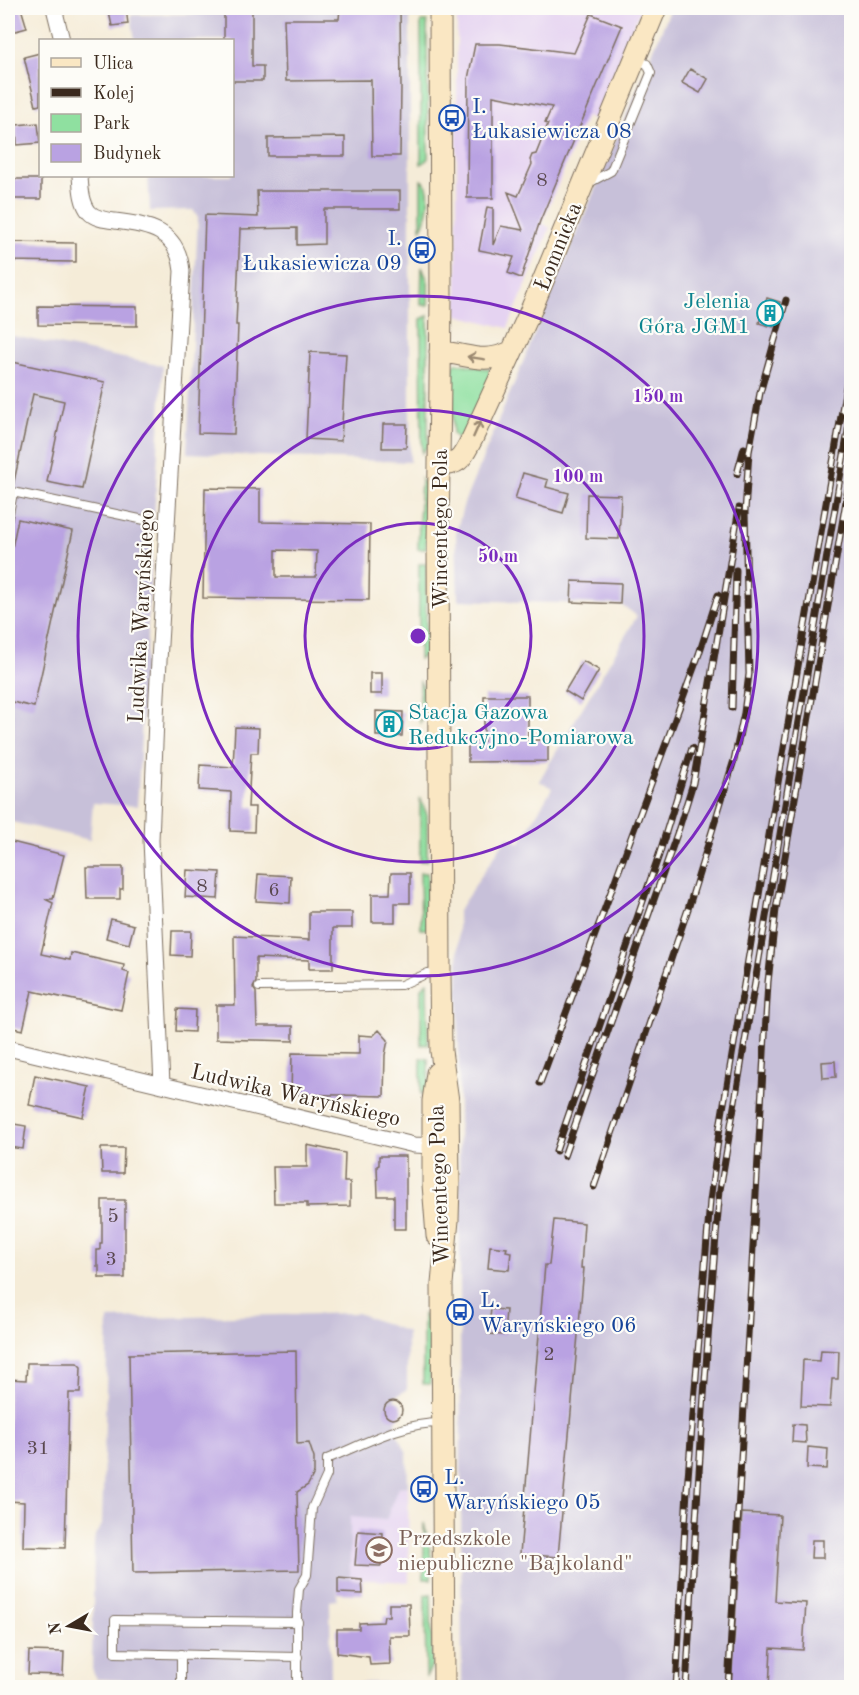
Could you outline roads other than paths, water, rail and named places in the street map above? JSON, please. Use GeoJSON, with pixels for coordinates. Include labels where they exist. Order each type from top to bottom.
{"type":"FeatureCollection","features":[{"type":"Feature","properties":{"kind":"street"},"geometry":{"type":"LineString","coordinates":[[54,8],[62,39]]}},
{"type":"Feature","properties":{"kind":"street","name":"Wincentego Pola"},"geometry":{"type":"LineString","coordinates":[[440,8],[438,544],[440,972],[441,1051],[448,1101],[449,1161],[448,1220],[442,1284],[444,1688]]}},
{"type":"Feature","properties":{"kind":"street","name":"Łomnicka"},"geometry":{"type":"LineString","coordinates":[[439,465],[453,465],[463,456],[472,439],[531,310],[656,8]]}},
{"type":"Feature","properties":{"kind":"street","name":"Ludwika Waryńskiego"},"geometry":{"type":"LineString","coordinates":[[80,177],[84,204],[90,213],[100,219],[135,224],[160,231],[176,248],[181,259],[151,840],[162,1085]]}},
{"type":"Feature","properties":{"kind":"street"},"geometry":{"type":"LineString","coordinates":[[440,352],[487,359],[511,352]]}},
{"type":"Feature","properties":{"kind":"street","name":"Ludwika Waryńskiego"},"geometry":{"type":"LineString","coordinates":[[8,1048],[414,1145],[433,1146]]}},
{"type":"Feature","properties":{"kind":"street","name":"Wincentego Pola"},"geometry":{"type":"LineString","coordinates":[[441,1051],[433,1101],[433,1146],[434,1209],[442,1284]]}},
{"type":"Feature","properties":{"kind":"street"},"geometry":{"type":"LineString","coordinates":[[433,1146],[445,1153],[449,1161]]}},
{"type":"Feature","properties":{"kind":"lane"},"geometry":{"type":"LineString","coordinates":[[8,518],[10,492],[168,525]]}},
{"type":"Feature","properties":{"kind":"lane"},"geometry":{"type":"LineString","coordinates":[[259,987],[401,985],[428,973],[440,972]]}},
{"type":"Feature","properties":{"kind":"lane"},"geometry":{"type":"LineString","coordinates":[[297,1688],[299,1589],[307,1575],[312,1508],[327,1475],[327,1459],[412,1426],[442,1423]]}},
{"type":"Feature","properties":{"kind":"lane"},"geometry":{"type":"LineString","coordinates":[[298,1622],[115,1620],[115,1653],[298,1657]]}},
{"type":"Feature","properties":{"kind":"lane"},"geometry":{"type":"LineString","coordinates":[[181,1654],[181,1688]]}},
{"type":"Feature","properties":{"kind":"railway"},"geometry":{"type":"LineString","coordinates":[[594,1187],[688,909],[734,760],[749,674],[745,512],[749,452],[760,393],[786,300]]}},
{"type":"Feature","properties":{"kind":"railway"},"geometry":{"type":"LineString","coordinates":[[676,1688],[687,1490],[710,1201],[719,1133],[852,352]]}},
{"type":"Feature","properties":{"kind":"railway"},"geometry":{"type":"LineString","coordinates":[[686,1688],[705,1377],[720,1190],[852,407]]}},
{"type":"Feature","properties":{"kind":"railway"},"geometry":{"type":"LineString","coordinates":[[737,474],[744,448]]}},
{"type":"Feature","properties":{"kind":"railway"},"geometry":{"type":"LineString","coordinates":[[728,1688],[768,982],[776,909],[852,466]]}},
{"type":"Feature","properties":{"kind":"railway"},"geometry":{"type":"LineString","coordinates":[[564,1156],[693,783],[739,508]]}},
{"type":"Feature","properties":{"kind":"railway"},"geometry":{"type":"LineString","coordinates":[[732,708],[736,570]]}},
{"type":"Feature","properties":{"kind":"railway"},"geometry":{"type":"LineString","coordinates":[[540,1083],[699,654],[718,595]]}},
{"type":"Feature","properties":{"kind":"railway"},"geometry":{"type":"LineString","coordinates":[[556,1151],[659,855],[692,748]]}},
{"type":"Feature","properties":{"kind":"place","name":"I. Łukasiewicza 08"},"geometry":{"type":"Point","coordinates":[452,118]}},
{"type":"Feature","properties":{"kind":"place","name":"I. Łukasiewicza 09"},"geometry":{"type":"Point","coordinates":[422,250]}},
{"type":"Feature","properties":{"kind":"place","name":"Jelenia Góra JGM1"},"geometry":{"type":"Point","coordinates":[770,313]}},
{"type":"Feature","properties":{"kind":"place","name":"Stacja Gazowa Redukcyjno-Pomiarowa"},"geometry":{"type":"Point","coordinates":[389,724]}},
{"type":"Feature","properties":{"kind":"place","name":"L. Waryńskiego 06"},"geometry":{"type":"Point","coordinates":[460,1312]}},
{"type":"Feature","properties":{"kind":"place","name":"L. Waryńskiego 05"},"geometry":{"type":"Point","coordinates":[424,1489]}},
{"type":"Feature","properties":{"kind":"place","name":"Przedszkole niepubliczne \"Bajkoland\""},"geometry":{"type":"Point","coordinates":[379,1550]}}]}
